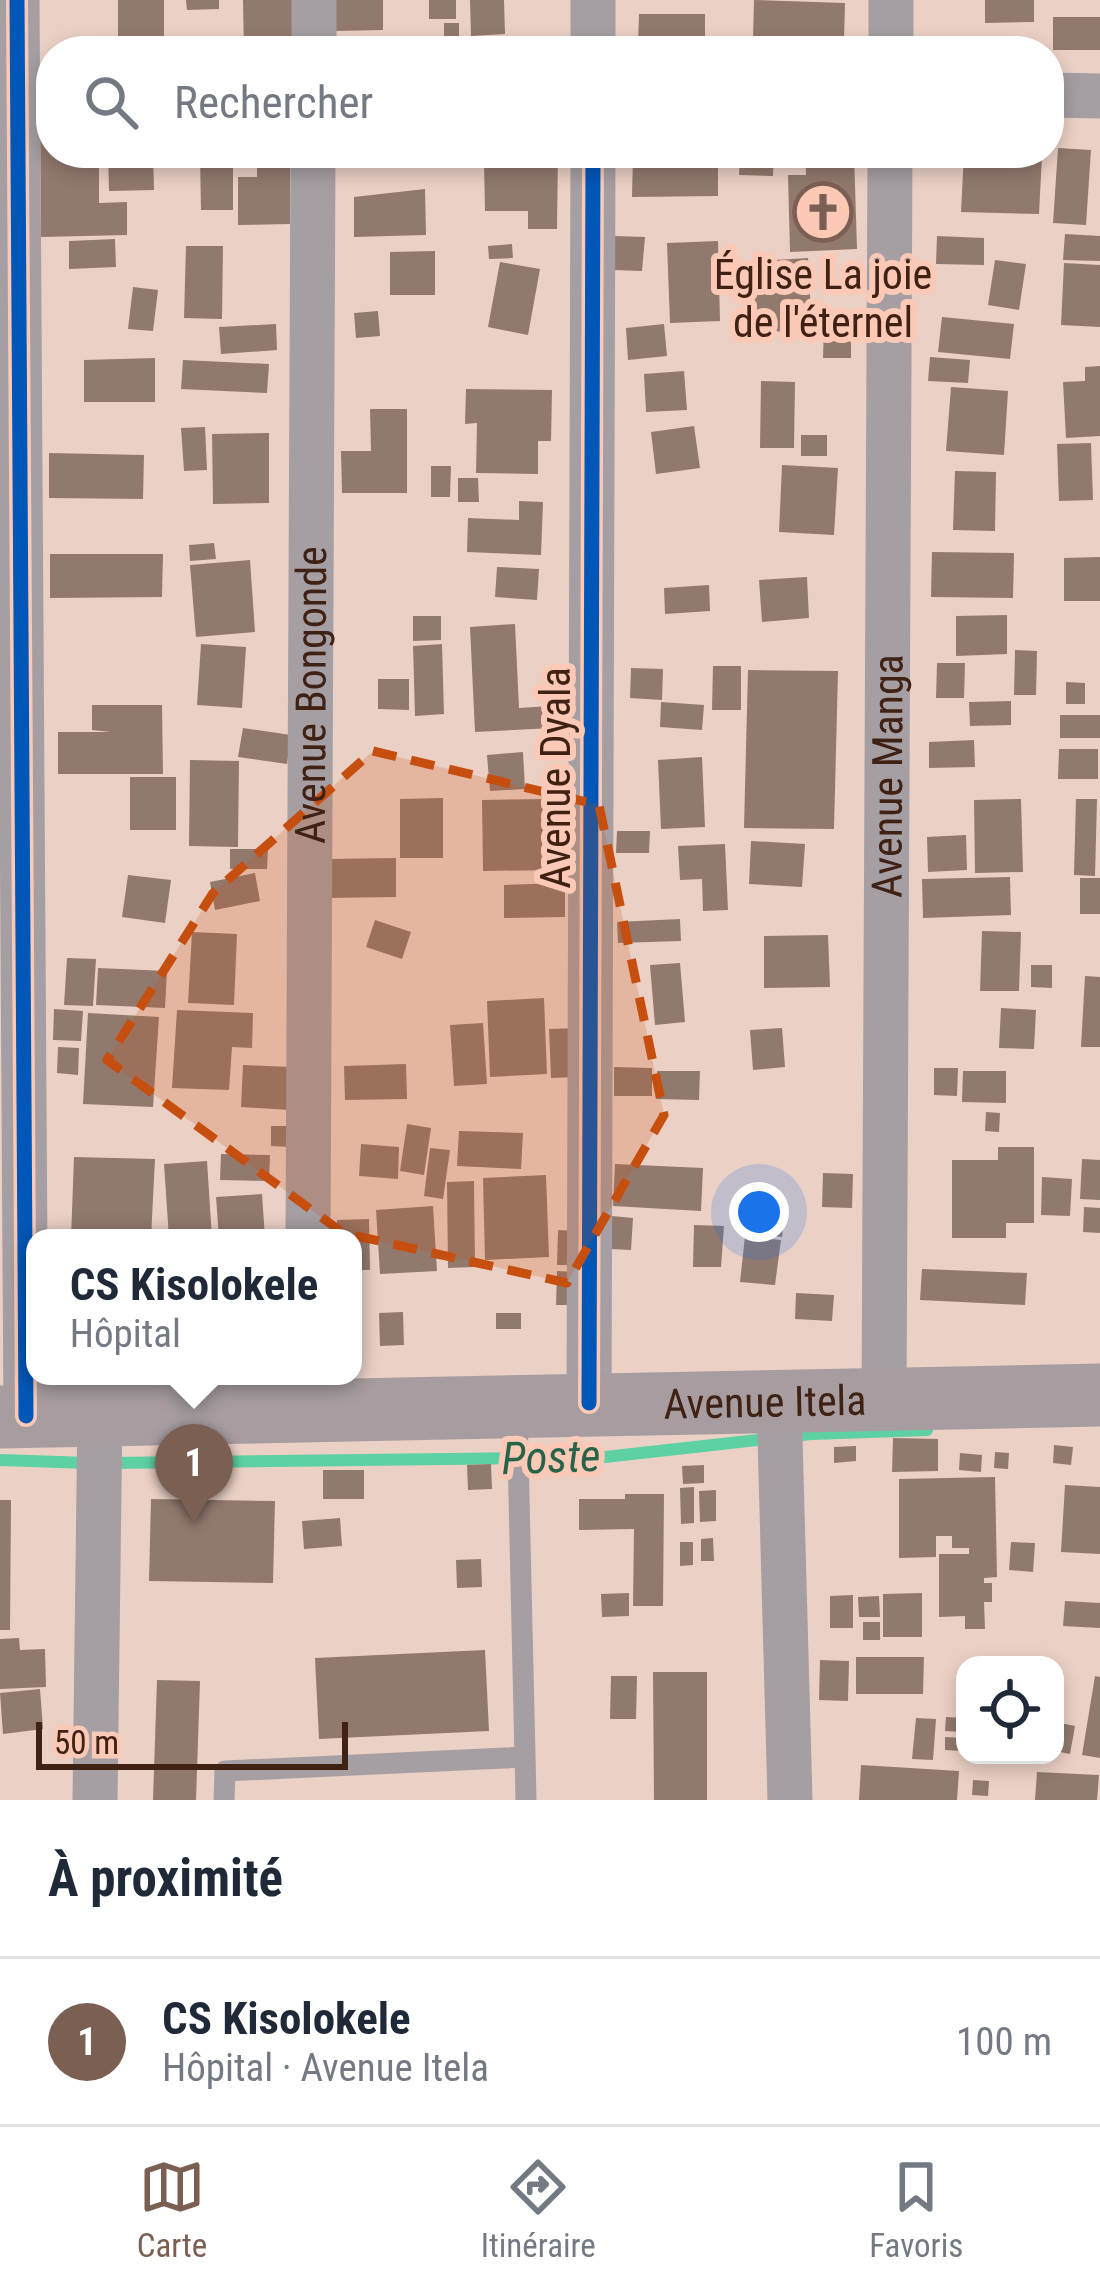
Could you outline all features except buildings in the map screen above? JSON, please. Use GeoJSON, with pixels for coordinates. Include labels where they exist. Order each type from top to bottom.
{"type":"FeatureCollection","features":[{"type":"Feature","properties":{"kind":"street"},"geometry":{"type":"LineString","coordinates":[[13,1416],[23,86],[17,0]]}},
{"type":"Feature","properties":{"kind":"street"},"geometry":{"type":"LineString","coordinates":[[314,0],[314,36]]}},
{"type":"Feature","properties":{"kind":"street"},"geometry":{"type":"LineString","coordinates":[[593,0],[593,36]]}},
{"type":"Feature","properties":{"kind":"street"},"geometry":{"type":"LineString","coordinates":[[891,0],[891,36]]}},
{"type":"Feature","properties":{"kind":"street"},"geometry":{"type":"LineString","coordinates":[[1064,95],[1100,96]]}},
{"type":"Feature","properties":{"kind":"street","name":"Avenue Bongonde"},"geometry":{"type":"LineString","coordinates":[[308,1229],[313,168]]}},
{"type":"Feature","properties":{"kind":"street","name":"Avenue Dyala"},"geometry":{"type":"LineString","coordinates":[[589,1403],[593,168]]}},
{"type":"Feature","properties":{"kind":"street","name":"Avenue Manga"},"geometry":{"type":"LineString","coordinates":[[884,1400],[890,168]]}},
{"type":"Feature","properties":{"kind":"street","name":"Avenue Itela"},"geometry":{"type":"LineString","coordinates":[[13,1416],[307,1394],[517,1403],[1100,1395]]}},
{"type":"Feature","properties":{"kind":"street"},"geometry":{"type":"LineString","coordinates":[[779,1401],[790,1800]]}},
{"type":"Feature","properties":{"kind":"street"},"geometry":{"type":"LineString","coordinates":[[94,1800],[100,1411]]}},
{"type":"Feature","properties":{"kind":"lane"},"geometry":{"type":"LineString","coordinates":[[517,1403],[526,1800]]}},
{"type":"Feature","properties":{"kind":"lane"},"geometry":{"type":"LineString","coordinates":[[224,1800],[225,1771],[525,1756]]}},
{"type":"Feature","properties":{"kind":"highlighted area"},"geometry":{"type":"Polygon","coordinates":[[[373,751],[599,805],[664,1115],[567,1283],[343,1233],[107,1060],[213,893],[373,751]]]}},
{"type":"Feature","properties":{"kind":"waterway","name":"Poste"},"geometry":{"type":"LineString","coordinates":[[109,1463],[605,1457],[811,1434],[927,1430]]}},
{"type":"Feature","properties":{"kind":"waterway","name":"Poste"},"geometry":{"type":"LineString","coordinates":[[0,1460],[89,1463]]}},
{"type":"Feature","properties":{"kind":"cycle path"},"geometry":{"type":"LineString","coordinates":[[17,0],[26,1416]]}},
{"type":"Feature","properties":{"kind":"cycle path"},"geometry":{"type":"LineString","coordinates":[[589,1403],[593,168]]}},
{"type":"Feature","properties":{"kind":"place","name":"Église La joie de l'éternel"},"geometry":{"type":"Point","coordinates":[823,212]}},
{"type":"Feature","properties":{"kind":"place","name":"CS Kisolokele"},"geometry":{"type":"Point","coordinates":[194,1523]}}]}
